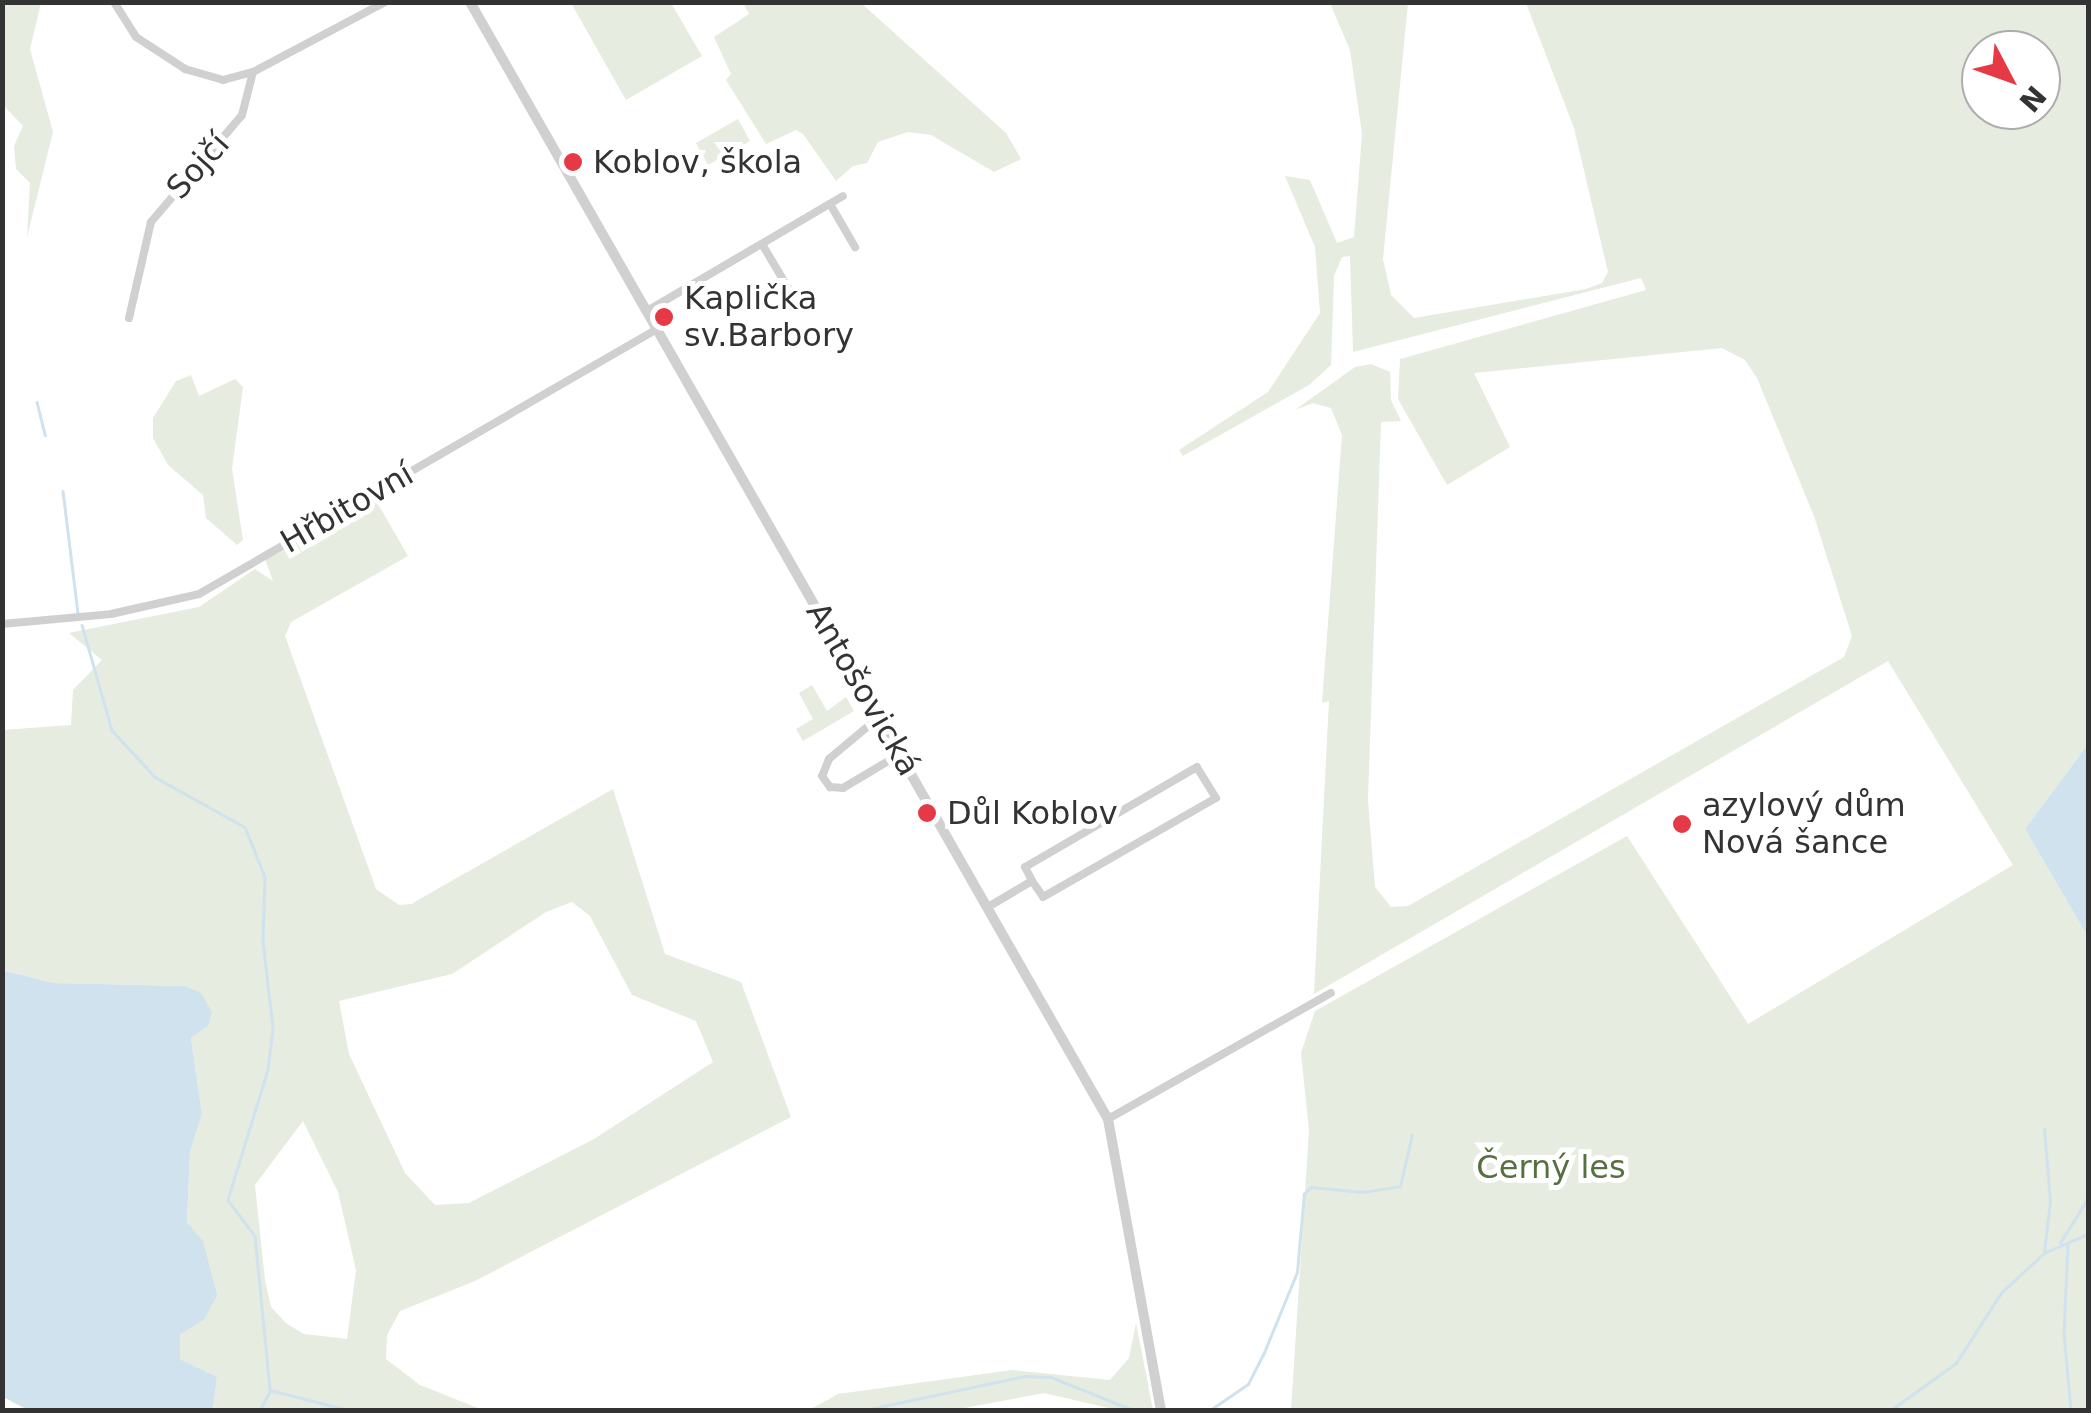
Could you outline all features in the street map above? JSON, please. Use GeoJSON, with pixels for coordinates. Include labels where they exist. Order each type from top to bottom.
{"type":"FeatureCollection","features":[{"type":"Feature","properties":{"kind":"street"},"geometry":{"type":"LineString","coordinates":[[114,2],[132,33],[186,68],[222,80],[253,72],[385,2]]}},
{"type":"Feature","properties":{"kind":"street","name":"Antošovická"},"geometry":{"type":"LineString","coordinates":[[470,2],[1108,1119],[1161,1410]]}},
{"type":"Feature","properties":{"kind":"street","name":"Sojčí"},"geometry":{"type":"LineString","coordinates":[[129,318],[151,222],[242,115],[253,72]]}},
{"type":"Feature","properties":{"kind":"street"},"geometry":{"type":"LineString","coordinates":[[647,310],[844,196]]}},
{"type":"Feature","properties":{"kind":"street"},"geometry":{"type":"LineString","coordinates":[[830,204],[855,247]]}},
{"type":"Feature","properties":{"kind":"street"},"geometry":{"type":"LineString","coordinates":[[762,244],[788,288]]}},
{"type":"Feature","properties":{"kind":"street","name":"Hřbitovní"},"geometry":{"type":"LineString","coordinates":[[2,624],[16,618],[75,618],[199,594],[657,330]]}},
{"type":"Feature","properties":{"kind":"street"},"geometry":{"type":"LineString","coordinates":[[880,717],[829,759],[822,776],[830,787],[843,788],[900,754]]}},
{"type":"Feature","properties":{"kind":"street"},"geometry":{"type":"LineString","coordinates":[[1197,767],[1216,798],[1042,896],[1032,881],[1025,867],[1197,767]]}},
{"type":"Feature","properties":{"kind":"street"},"geometry":{"type":"LineString","coordinates":[[988,907],[1032,881]]}},
{"type":"Feature","properties":{"kind":"street"},"geometry":{"type":"LineString","coordinates":[[1108,1119],[1206,1068],[1331,993]]}},
{"type":"Feature","properties":{"kind":"green space"},"geometry":{"type":"Polygon","coordinates":[[[3,2],[41,3],[30,49],[53,132],[27,237],[30,183],[16,169],[14,146],[23,126],[3,105],[3,2]]]}},
{"type":"Feature","properties":{"kind":"green space"},"geometry":{"type":"Polygon","coordinates":[[[571,3],[671,3],[702,56],[626,100],[571,3]]]}},
{"type":"Feature","properties":{"kind":"green space"},"geometry":{"type":"Polygon","coordinates":[[[743,3],[861,3],[1006,133],[1021,159],[994,172],[931,135],[908,132],[878,142],[867,163],[853,166],[836,181],[803,134],[796,130],[766,144],[726,80],[731,74],[714,37],[749,14],[743,3]]]}},
{"type":"Feature","properties":{"kind":"green space","name":"Černý les"},"geometry":{"type":"Polygon","coordinates":[[[1330,3],[1408,3],[1383,259],[1391,295],[1414,318],[1586,289],[1602,283],[1608,272],[1574,128],[1526,3],[2088,3],[2088,744],[2025,829],[2088,937],[2088,1410],[1291,1410],[1309,1130],[1301,1053],[1315,1011],[1627,836],[1748,1024],[2013,865],[1888,661],[1314,994],[1329,701],[1322,703],[1342,435],[1331,408],[1313,403],[1295,410],[1355,367],[1371,364],[1390,372],[1391,400],[1401,421],[1381,422],[1368,800],[1375,887],[1391,907],[1408,906],[1844,657],[1852,636],[1814,516],[1757,378],[1745,360],[1722,348],[1474,373],[1510,447],[1447,485],[1398,399],[1400,359],[1646,290],[1641,278],[1353,352],[1350,256],[1342,257],[1334,276],[1331,365],[1309,385],[1183,456],[1179,450],[1268,392],[1320,313],[1315,247],[1285,176],[1310,180],[1337,243],[1354,237],[1362,134],[1350,50],[1330,3]]]}},
{"type":"Feature","properties":{"kind":"green space"},"geometry":{"type":"Polygon","coordinates":[[[738,119],[750,141],[708,165],[696,143],[738,119]]]}},
{"type":"Feature","properties":{"kind":"green space"},"geometry":{"type":"Polygon","coordinates":[[[191,375],[199,396],[235,379],[243,387],[232,469],[243,540],[237,545],[206,518],[203,495],[168,465],[153,438],[153,418],[176,381],[191,375]]]}},
{"type":"Feature","properties":{"kind":"green space"},"geometry":{"type":"Polygon","coordinates":[[[374,497],[408,556],[291,622],[285,636],[376,889],[399,905],[411,904],[613,789],[665,954],[741,982],[791,1117],[475,1281],[400,1311],[387,1335],[386,1359],[420,1385],[483,1410],[213,1410],[217,1377],[180,1359],[180,1333],[204,1320],[203,1242],[187,1222],[190,1152],[202,1114],[191,1038],[208,1026],[185,986],[54,983],[3,970],[2,730],[71,725],[73,690],[102,660],[69,633],[199,607],[255,569],[273,581],[265,559],[374,497]],[[572,902],[546,912],[452,974],[339,1001],[349,1054],[405,1173],[435,1205],[469,1203],[594,1139],[713,1062],[696,1021],[632,995],[590,916],[572,902]],[[303,1121],[255,1185],[265,1280],[271,1307],[287,1324],[304,1334],[347,1339],[356,1270],[338,1192],[303,1121]]]}},
{"type":"Feature","properties":{"kind":"green space"},"geometry":{"type":"Polygon","coordinates":[[[812,685],[827,711],[846,697],[854,711],[803,741],[796,729],[813,719],[799,693],[812,685]]]}},
{"type":"Feature","properties":{"kind":"green space"},"geometry":{"type":"Polygon","coordinates":[[[1136,1323],[1153,1410],[1117,1410],[1044,1393],[954,1410],[809,1410],[838,1394],[1012,1370],[1110,1380],[1129,1358],[1136,1323]]]}},
{"type":"Feature","properties":{"kind":"water"},"geometry":{"type":"Polygon","coordinates":[[[2088,744],[2088,937],[2025,829],[2088,744]]]}},
{"type":"Feature","properties":{"kind":"water"},"geometry":{"type":"Polygon","coordinates":[[[2,970],[54,983],[185,986],[201,993],[212,1012],[208,1026],[191,1038],[202,1114],[190,1152],[187,1222],[203,1241],[217,1295],[204,1320],[180,1334],[180,1359],[217,1377],[213,1410],[28,1410],[3,1397],[2,970]]]}},
{"type":"Feature","properties":{"kind":"waterway"},"geometry":{"type":"LineString","coordinates":[[37,402],[45,435]]}},
{"type":"Feature","properties":{"kind":"waterway"},"geometry":{"type":"LineString","coordinates":[[63,491],[78,613]]}},
{"type":"Feature","properties":{"kind":"waterway"},"geometry":{"type":"LineString","coordinates":[[82,625],[112,730],[155,777],[245,827],[265,877],[263,941],[273,1028],[268,1070],[228,1200],[255,1236],[270,1390]]}},
{"type":"Feature","properties":{"kind":"waterway"},"geometry":{"type":"LineString","coordinates":[[2044,1129],[2050,1202],[2044,1252]]}},
{"type":"Feature","properties":{"kind":"waterway"},"geometry":{"type":"LineString","coordinates":[[1210,1410],[1248,1384],[1263,1355],[1297,1272],[1304,1194],[1311,1187],[1363,1192],[1400,1186],[1412,1135]]}},
{"type":"Feature","properties":{"kind":"waterway"},"geometry":{"type":"LineString","coordinates":[[2060,1243],[2088,1198]]}},
{"type":"Feature","properties":{"kind":"waterway"},"geometry":{"type":"LineString","coordinates":[[1891,1410],[1956,1363],[2001,1293],[2044,1253],[2088,1234]]}},
{"type":"Feature","properties":{"kind":"waterway"},"geometry":{"type":"LineString","coordinates":[[2068,1243],[2064,1333],[2071,1410]]}},
{"type":"Feature","properties":{"kind":"waterway"},"geometry":{"type":"LineString","coordinates":[[865,1410],[1025,1376],[1051,1377],[1133,1410]]}},
{"type":"Feature","properties":{"kind":"waterway"},"geometry":{"type":"LineString","coordinates":[[260,1410],[270,1390],[348,1410]]}},
{"type":"Feature","properties":{"kind":"place","name":"Koblov, škola"},"geometry":{"type":"Point","coordinates":[573,162]}},
{"type":"Feature","properties":{"kind":"place","name":"Kaplička sv.Barbory"},"geometry":{"type":"Point","coordinates":[664,317]}},
{"type":"Feature","properties":{"kind":"place","name":"Důl Koblov"},"geometry":{"type":"Point","coordinates":[927,813]}},
{"type":"Feature","properties":{"kind":"place","name":"azylový dům Nová šance"},"geometry":{"type":"Point","coordinates":[1682,824]}}]}
